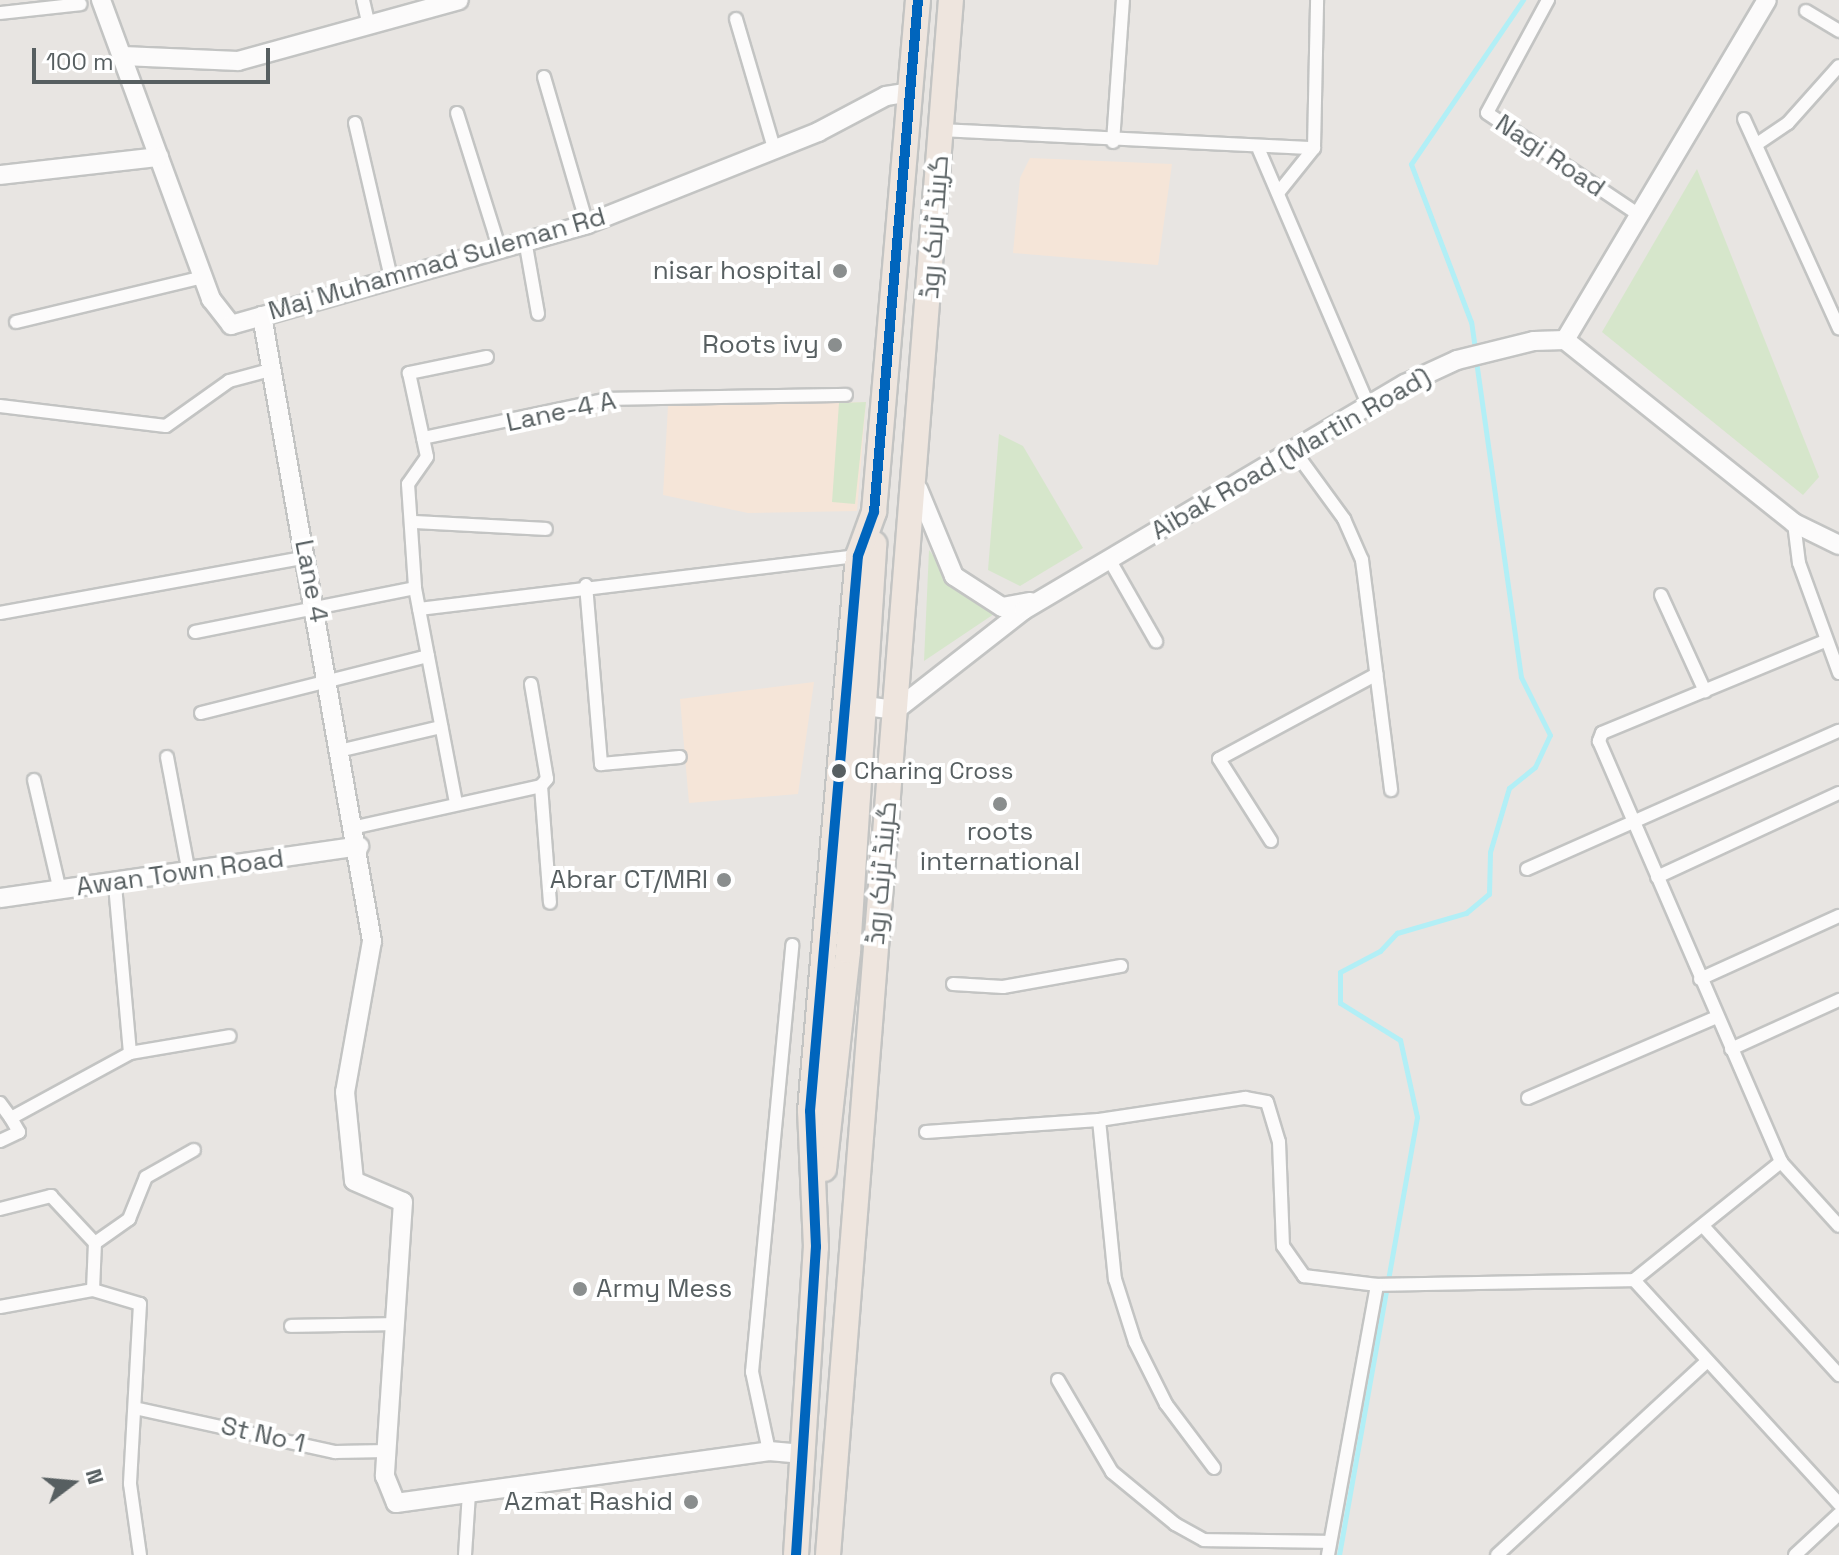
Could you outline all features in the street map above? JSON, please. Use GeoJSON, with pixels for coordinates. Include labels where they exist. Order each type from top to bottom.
{"type":"FeatureCollection","features":[{"type":"Feature","properties":{"kind":"highway","name":"گرینڈ ٹرنک روڈ"},"geometry":{"type":"LineString","coordinates":[[796,1555],[816,1247],[866,706],[874,512],[918,0]]}},
{"type":"Feature","properties":{"kind":"highway","name":"گرینڈ ٹرنک روڈ"},"geometry":{"type":"LineString","coordinates":[[828,1555],[917,474],[951,0]]}},
{"type":"Feature","properties":{"kind":"highway","name":"گرینڈ ٹرنک روڈ"},"geometry":{"type":"LineString","coordinates":[[816,1247],[810,1111],[858,556],[874,512]]}},
{"type":"Feature","properties":{"kind":"street","name":"Maj Muhammad Suleman Rd"},"geometry":{"type":"LineString","coordinates":[[101,0],[203,277],[231,325],[587,224],[774,148],[886,96],[912,92]]}},
{"type":"Feature","properties":{"kind":"street"},"geometry":{"type":"LineString","coordinates":[[363,0],[369,26]]}},
{"type":"Feature","properties":{"kind":"street"},"geometry":{"type":"LineString","coordinates":[[123,56],[238,61],[459,0]]}},
{"type":"Feature","properties":{"kind":"street"},"geometry":{"type":"LineString","coordinates":[[1113,142],[1123,0]]}},
{"type":"Feature","properties":{"kind":"street"},"geometry":{"type":"LineString","coordinates":[[1278,193],[1314,148],[1317,0]]}},
{"type":"Feature","properties":{"kind":"street","name":"Nagi Road"},"geometry":{"type":"LineString","coordinates":[[1548,0],[1487,113],[1641,216]]}},
{"type":"Feature","properties":{"kind":"street"},"geometry":{"type":"LineString","coordinates":[[1767,0],[1565,340],[1794,523],[1839,545]]}},
{"type":"Feature","properties":{"kind":"street"},"geometry":{"type":"LineString","coordinates":[[0,13],[81,4]]}},
{"type":"Feature","properties":{"kind":"street"},"geometry":{"type":"LineString","coordinates":[[1806,11],[1838,29]]}},
{"type":"Feature","properties":{"kind":"street"},"geometry":{"type":"LineString","coordinates":[[736,19],[774,148]]}},
{"type":"Feature","properties":{"kind":"street"},"geometry":{"type":"LineString","coordinates":[[1757,144],[1788,123],[1839,66]]}},
{"type":"Feature","properties":{"kind":"street"},"geometry":{"type":"LineString","coordinates":[[544,77],[587,224]]}},
{"type":"Feature","properties":{"kind":"street"},"geometry":{"type":"LineString","coordinates":[[457,113],[499,247]]}},
{"type":"Feature","properties":{"kind":"street"},"geometry":{"type":"LineString","coordinates":[[1744,119],[1838,324]]}},
{"type":"Feature","properties":{"kind":"street"},"geometry":{"type":"LineString","coordinates":[[355,123],[391,278]]}},
{"type":"Feature","properties":{"kind":"street"},"geometry":{"type":"LineString","coordinates":[[941,130],[1259,150],[1314,148]]}},
{"type":"Feature","properties":{"kind":"street"},"geometry":{"type":"LineString","coordinates":[[1259,150],[1368,404]]}},
{"type":"Feature","properties":{"kind":"street"},"geometry":{"type":"LineString","coordinates":[[0,175],[159,157]]}},
{"type":"Feature","properties":{"kind":"street"},"geometry":{"type":"LineString","coordinates":[[525,240],[538,314]]}},
{"type":"Feature","properties":{"kind":"street"},"geometry":{"type":"LineString","coordinates":[[16,322],[203,277]]}},
{"type":"Feature","properties":{"kind":"street","name":"Lane 4"},"geometry":{"type":"LineString","coordinates":[[262,316],[267,371],[318,612],[356,827],[372,941],[345,1092],[354,1181],[403,1202],[393,1324]]}},
{"type":"Feature","properties":{"kind":"street","name":"Aibak Road (Martin Road)"},"geometry":{"type":"LineString","coordinates":[[896,710],[1043,598],[1368,404],[1457,360],[1565,340]]}},
{"type":"Feature","properties":{"kind":"street"},"geometry":{"type":"LineString","coordinates":[[456,803],[415,588],[416,522],[408,484],[427,457],[409,373],[487,357]]}},
{"type":"Feature","properties":{"kind":"street"},"geometry":{"type":"LineString","coordinates":[[0,406],[166,426],[229,381],[267,371]]}},
{"type":"Feature","properties":{"kind":"street","name":"Lane-4 A"},"geometry":{"type":"LineString","coordinates":[[423,438],[608,399],[846,395]]}},
{"type":"Feature","properties":{"kind":"street"},"geometry":{"type":"LineString","coordinates":[[1293,449],[1344,519],[1362,560],[1391,790]]}},
{"type":"Feature","properties":{"kind":"street"},"geometry":{"type":"LineString","coordinates":[[917,474],[919,503],[954,576],[1002,607],[1043,598]]}},
{"type":"Feature","properties":{"kind":"street"},"geometry":{"type":"LineString","coordinates":[[416,522],[546,529]]}},
{"type":"Feature","properties":{"kind":"street"},"geometry":{"type":"LineString","coordinates":[[1794,523],[1799,563],[1839,673]]}},
{"type":"Feature","properties":{"kind":"street"},"geometry":{"type":"LineString","coordinates":[[419,609],[586,585],[858,556]]}},
{"type":"Feature","properties":{"kind":"street"},"geometry":{"type":"LineString","coordinates":[[0,613],[307,557]]}},
{"type":"Feature","properties":{"kind":"street"},"geometry":{"type":"LineString","coordinates":[[1109,559],[1156,641]]}},
{"type":"Feature","properties":{"kind":"street"},"geometry":{"type":"LineString","coordinates":[[586,585],[601,764],[680,757]]}},
{"type":"Feature","properties":{"kind":"street"},"geometry":{"type":"LineString","coordinates":[[195,632],[318,612],[415,588]]}},
{"type":"Feature","properties":{"kind":"street"},"geometry":{"type":"LineString","coordinates":[[1661,595],[1705,691]]}},
{"type":"Feature","properties":{"kind":"street"},"geometry":{"type":"LineString","coordinates":[[1825,641],[1602,733],[1600,751],[1781,1162],[1839,1226]]}},
{"type":"Feature","properties":{"kind":"street"},"geometry":{"type":"LineString","coordinates":[[201,713],[331,684],[428,656]]}},
{"type":"Feature","properties":{"kind":"street"},"geometry":{"type":"LineString","coordinates":[[1271,841],[1219,759],[1377,674]]}},
{"type":"Feature","properties":{"kind":"street"},"geometry":{"type":"LineString","coordinates":[[356,827],[541,786],[547,779],[531,684]]}},
{"type":"Feature","properties":{"kind":"street"},"geometry":{"type":"LineString","coordinates":[[866,706],[896,710]]}},
{"type":"Feature","properties":{"kind":"street"},"geometry":{"type":"LineString","coordinates":[[343,750],[441,727]]}},
{"type":"Feature","properties":{"kind":"street"},"geometry":{"type":"LineString","coordinates":[[1527,869],[1839,731]]}},
{"type":"Feature","properties":{"kind":"street"},"geometry":{"type":"LineString","coordinates":[[167,757],[189,873]]}},
{"type":"Feature","properties":{"kind":"street"},"geometry":{"type":"LineString","coordinates":[[34,780],[60,891]]}},
{"type":"Feature","properties":{"kind":"street"},"geometry":{"type":"LineString","coordinates":[[541,786],[550,903]]}},
{"type":"Feature","properties":{"kind":"street"},"geometry":{"type":"LineString","coordinates":[[1657,877],[1839,793]]}},
{"type":"Feature","properties":{"kind":"street","name":"Awan Town Road"},"geometry":{"type":"LineString","coordinates":[[0,898],[115,885],[359,846]]}},
{"type":"Feature","properties":{"kind":"street"},"geometry":{"type":"LineString","coordinates":[[115,885],[130,1053]]}},
{"type":"Feature","properties":{"kind":"street"},"geometry":{"type":"LineString","coordinates":[[1700,979],[1839,916]]}},
{"type":"Feature","properties":{"kind":"street"},"geometry":{"type":"LineString","coordinates":[[769,1451],[752,1372],[792,945]]}},
{"type":"Feature","properties":{"kind":"street"},"geometry":{"type":"LineString","coordinates":[[953,984],[1003,987],[1121,966]]}},
{"type":"Feature","properties":{"kind":"street"},"geometry":{"type":"LineString","coordinates":[[1731,1049],[1839,1000]]}},
{"type":"Feature","properties":{"kind":"street"},"geometry":{"type":"LineString","coordinates":[[1528,1098],[1717,1017]]}},
{"type":"Feature","properties":{"kind":"street"},"geometry":{"type":"LineString","coordinates":[[11,1118],[130,1053],[230,1036]]}},
{"type":"Feature","properties":{"kind":"street"},"geometry":{"type":"LineString","coordinates":[[926,1132],[1099,1120],[1245,1098],[1267,1102],[1279,1142],[1283,1246],[1304,1276],[1380,1285],[1634,1280],[1781,1162]]}},
{"type":"Feature","properties":{"kind":"street"},"geometry":{"type":"LineString","coordinates":[[0,1103],[19,1132],[0,1141]]}},
{"type":"Feature","properties":{"kind":"street"},"geometry":{"type":"LineString","coordinates":[[1099,1120],[1115,1279],[1135,1342],[1166,1404],[1214,1468]]}},
{"type":"Feature","properties":{"kind":"street"},"geometry":{"type":"LineString","coordinates":[[95,1243],[129,1219],[146,1177],[194,1150]]}},
{"type":"Feature","properties":{"kind":"street"},"geometry":{"type":"LineString","coordinates":[[0,1209],[51,1196],[95,1243],[93,1290]]}},
{"type":"Feature","properties":{"kind":"street"},"geometry":{"type":"LineString","coordinates":[[1703,1226],[1839,1375]]}},
{"type":"Feature","properties":{"kind":"street"},"geometry":{"type":"LineString","coordinates":[[1634,1280],[1839,1504]]}},
{"type":"Feature","properties":{"kind":"street"},"geometry":{"type":"LineString","coordinates":[[1058,1380],[1112,1472],[1175,1524],[1204,1540],[1329,1548],[1380,1285]]}},
{"type":"Feature","properties":{"kind":"street"},"geometry":{"type":"LineString","coordinates":[[0,1307],[93,1290],[140,1304],[133,1392],[139,1409],[130,1484],[140,1555]]}},
{"type":"Feature","properties":{"kind":"street"},"geometry":{"type":"LineString","coordinates":[[291,1326],[393,1324],[385,1476],[396,1503],[769,1451],[803,1454]]}},
{"type":"Feature","properties":{"kind":"street"},"geometry":{"type":"LineString","coordinates":[[1497,1555],[1707,1361]]}},
{"type":"Feature","properties":{"kind":"street","name":"St No 1"},"geometry":{"type":"LineString","coordinates":[[139,1409],[335,1452],[387,1451]]}},
{"type":"Feature","properties":{"kind":"street"},"geometry":{"type":"LineString","coordinates":[[465,1555],[469,1493]]}},
{"type":"Feature","properties":{"kind":"street"},"geometry":{"type":"LineString","coordinates":[[1795,1555],[1839,1514]]}},
{"type":"Feature","properties":{"kind":"shaded area"},"geometry":{"type":"Polygon","coordinates":[[[1030,158],[1172,164],[1158,265],[1013,253],[1020,178],[1030,158]]]}},
{"type":"Feature","properties":{"kind":"shaded area"},"geometry":{"type":"Polygon","coordinates":[[[866,402],[857,511],[748,513],[663,495],[668,406],[866,402]]]}},
{"type":"Feature","properties":{"kind":"shaded area"},"geometry":{"type":"Polygon","coordinates":[[[814,682],[798,794],[689,803],[680,699],[814,682]]]}},
{"type":"Feature","properties":{"kind":"green space"},"geometry":{"type":"Polygon","coordinates":[[[1697,169],[1819,477],[1803,495],[1602,332],[1697,169]]]}},
{"type":"Feature","properties":{"kind":"green space"},"geometry":{"type":"Polygon","coordinates":[[[866,402],[855,504],[832,502],[839,403],[866,402]]]}},
{"type":"Feature","properties":{"kind":"green space"},"geometry":{"type":"Polygon","coordinates":[[[999,434],[1023,446],[1083,548],[1020,586],[988,570],[999,434]]]}},
{"type":"Feature","properties":{"kind":"green space"},"geometry":{"type":"Polygon","coordinates":[[[929,550],[950,578],[997,612],[924,661],[929,550]]]}},
{"type":"Feature","properties":{"kind":"waterway"},"geometry":{"type":"LineString","coordinates":[[1475,349],[1471,322],[1411,164],[1523,0]]}},
{"type":"Feature","properties":{"kind":"waterway"},"geometry":{"type":"LineString","coordinates":[[1339,1555],[1417,1117],[1400,1040],[1340,1003],[1340,972],[1380,951],[1397,933],[1466,913],[1489,894],[1490,852],[1509,788],[1535,767],[1550,735],[1521,677],[1476,359]]}},
{"type":"Feature","properties":{"kind":"transit line"},"geometry":{"type":"LineString","coordinates":[[796,1555],[816,1247],[810,1111],[858,556],[874,512],[918,0]]}},
{"type":"Feature","properties":{"kind":"place","name":"nisar hospital"},"geometry":{"type":"Point","coordinates":[840,271]}},
{"type":"Feature","properties":{"kind":"place","name":"Roots ivy"},"geometry":{"type":"Point","coordinates":[835,345]}},
{"type":"Feature","properties":{"kind":"place","name":"Charing Cross"},"geometry":{"type":"Point","coordinates":[839,771]}},
{"type":"Feature","properties":{"kind":"place","name":"roots international"},"geometry":{"type":"Point","coordinates":[1000,804]}},
{"type":"Feature","properties":{"kind":"place","name":"Abrar CT/MRI"},"geometry":{"type":"Point","coordinates":[724,880]}},
{"type":"Feature","properties":{"kind":"place","name":"Army Mess"},"geometry":{"type":"Point","coordinates":[580,1289]}},
{"type":"Feature","properties":{"kind":"place","name":"Azmat Rashid"},"geometry":{"type":"Point","coordinates":[691,1502]}}]}
